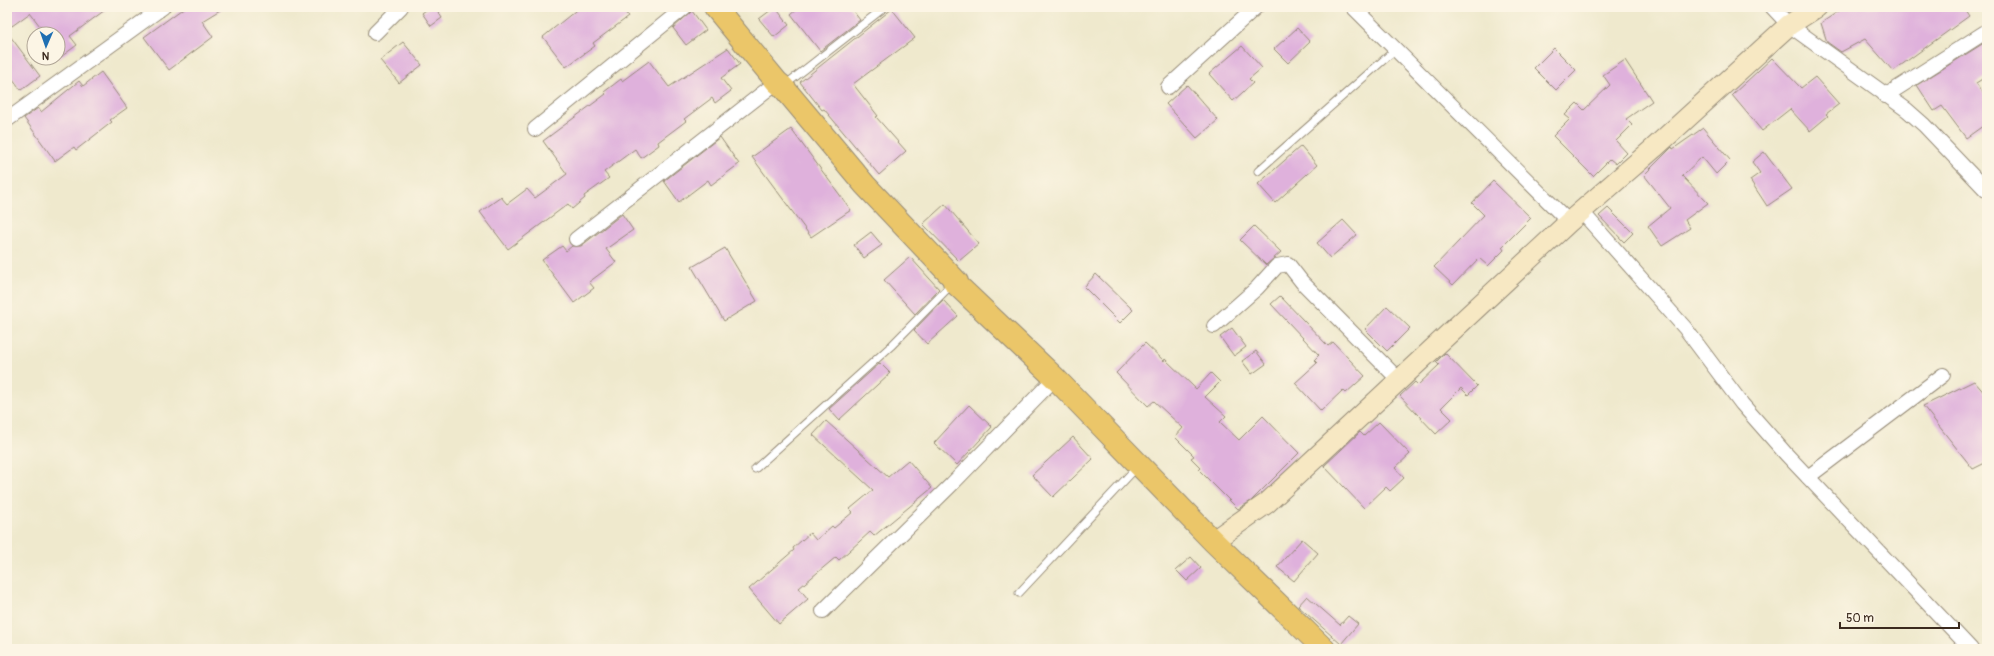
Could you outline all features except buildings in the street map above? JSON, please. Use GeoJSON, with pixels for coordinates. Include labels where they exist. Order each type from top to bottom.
{"type":"FeatureCollection","features":[{"type":"Feature","properties":{"kind":"highway"},"geometry":{"type":"LineString","coordinates":[[715,7],[865,185],[957,282],[954,282],[1055,378],[1213,542],[1324,649]]}},
{"type":"Feature","properties":{"kind":"street"},"geometry":{"type":"LineString","coordinates":[[7,120],[163,7]]}},
{"type":"Feature","properties":{"kind":"street"},"geometry":{"type":"LineString","coordinates":[[376,33],[401,7]]}},
{"type":"Feature","properties":{"kind":"street"},"geometry":{"type":"LineString","coordinates":[[535,129],[684,7]]}},
{"type":"Feature","properties":{"kind":"street"},"geometry":{"type":"LineString","coordinates":[[1168,86],[1256,7]]}},
{"type":"Feature","properties":{"kind":"street"},"geometry":{"type":"LineString","coordinates":[[1353,7],[1575,217],[1685,328],[1742,404],[1786,454],[1971,649]]}},
{"type":"Feature","properties":{"kind":"street"},"geometry":{"type":"LineString","coordinates":[[1772,7],[1789,25],[1906,110],[1924,125],[1987,191]]}},
{"type":"Feature","properties":{"kind":"street"},"geometry":{"type":"LineString","coordinates":[[1213,542],[1266,503],[1398,379],[1575,217],[1789,25],[1817,7]]}},
{"type":"Feature","properties":{"kind":"street"},"geometry":{"type":"LineString","coordinates":[[1885,96],[1987,31]]}},
{"type":"Feature","properties":{"kind":"street"},"geometry":{"type":"LineString","coordinates":[[576,239],[780,84]]}},
{"type":"Feature","properties":{"kind":"street"},"geometry":{"type":"LineString","coordinates":[[1214,326],[1257,288],[1277,266],[1288,264],[1302,282],[1398,379]]}},
{"type":"Feature","properties":{"kind":"street"},"geometry":{"type":"LineString","coordinates":[[1805,474],[1943,375]]}},
{"type":"Feature","properties":{"kind":"street"},"geometry":{"type":"LineString","coordinates":[[823,611],[952,484],[1055,378]]}},
{"type":"Feature","properties":{"kind":"lane"},"geometry":{"type":"LineString","coordinates":[[780,84],[885,7]]}},
{"type":"Feature","properties":{"kind":"lane"},"geometry":{"type":"LineString","coordinates":[[1258,171],[1396,49]]}},
{"type":"Feature","properties":{"kind":"lane"},"geometry":{"type":"LineString","coordinates":[[756,469],[891,346],[954,282]]}},
{"type":"Feature","properties":{"kind":"lane"},"geometry":{"type":"LineString","coordinates":[[1019,593],[1139,466]]}}]}
